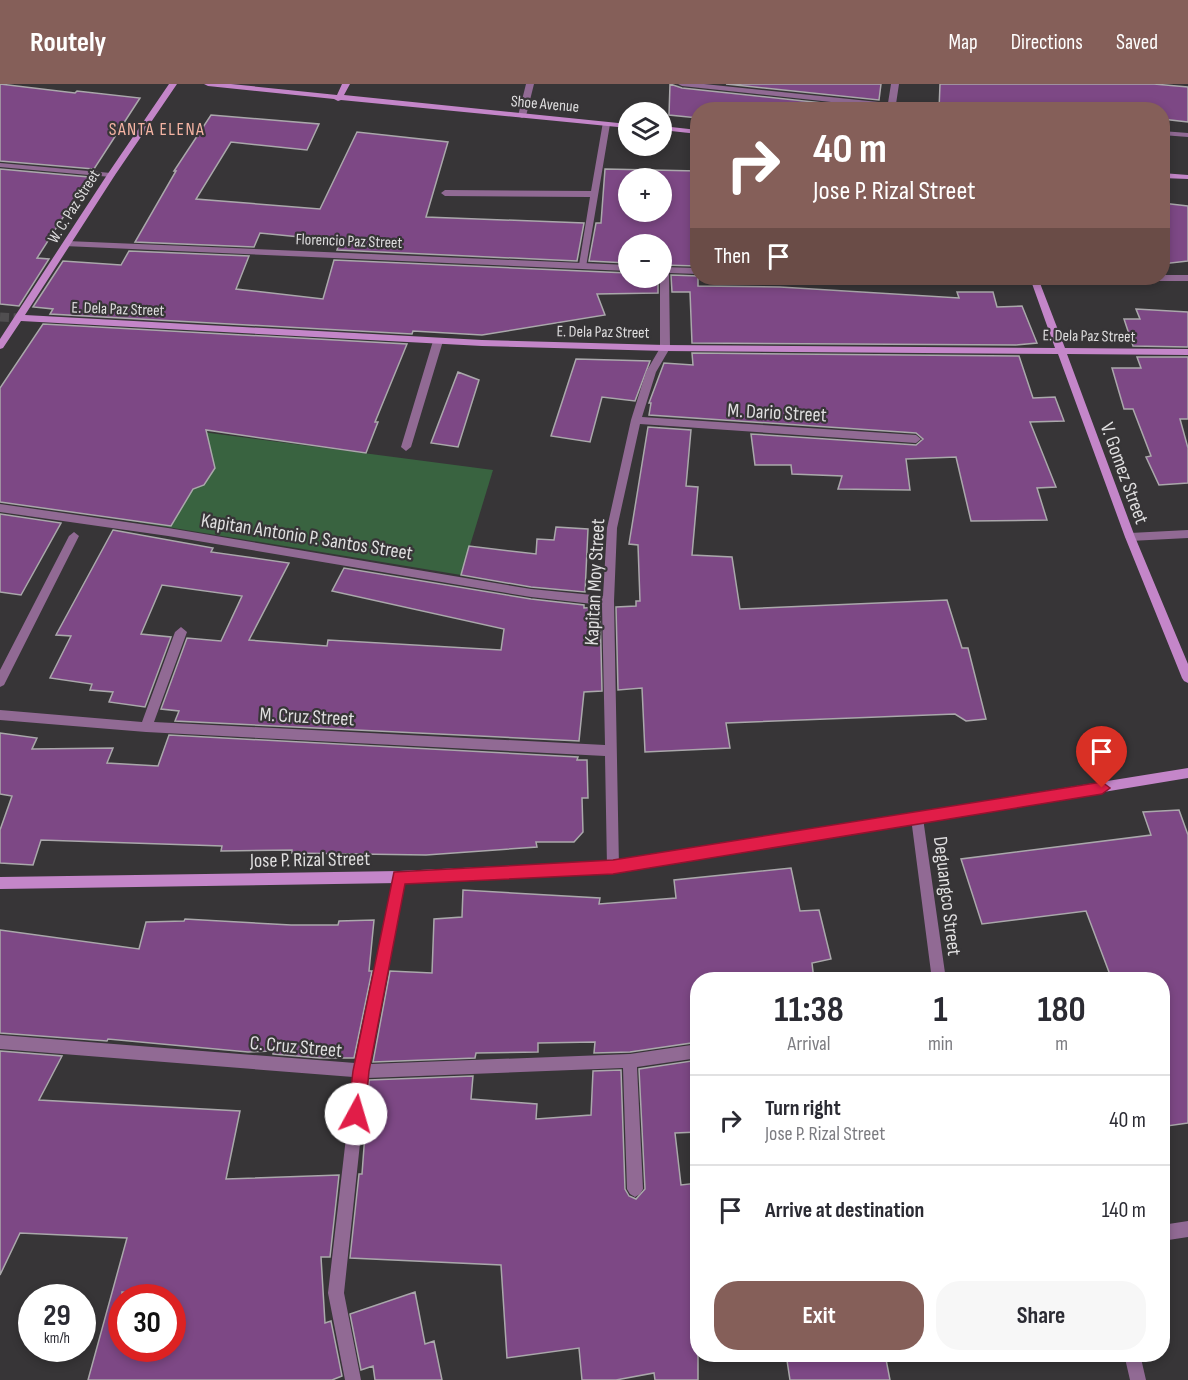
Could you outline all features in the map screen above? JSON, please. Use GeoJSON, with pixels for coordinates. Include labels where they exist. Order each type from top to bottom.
{"type":"FeatureCollection","features":[{"type":"Feature","properties":{"kind":"street","name":"W. C. Paz Street"},"geometry":{"type":"LineString","coordinates":[[0,346],[173,84]]}},
{"type":"Feature","properties":{"kind":"street","name":"Shoe Avenue"},"geometry":{"type":"LineString","coordinates":[[208,84],[338,99],[618,125]]}},
{"type":"Feature","properties":{"kind":"street"},"geometry":{"type":"LineString","coordinates":[[338,99],[346,84]]}},
{"type":"Feature","properties":{"kind":"street"},"geometry":{"type":"LineString","coordinates":[[522,116],[530,84]]}},
{"type":"Feature","properties":{"kind":"street"},"geometry":{"type":"LineString","coordinates":[[682,84],[862,102]]}},
{"type":"Feature","properties":{"kind":"street"},"geometry":{"type":"LineString","coordinates":[[892,102],[895,84]]}},
{"type":"Feature","properties":{"kind":"street"},"geometry":{"type":"LineString","coordinates":[[583,265],[606,124]]}},
{"type":"Feature","properties":{"kind":"street"},"geometry":{"type":"LineString","coordinates":[[672,129],[690,131]]}},
{"type":"Feature","properties":{"kind":"street"},"geometry":{"type":"LineString","coordinates":[[1170,134],[1188,135]]}},
{"type":"Feature","properties":{"kind":"street"},"geometry":{"type":"LineString","coordinates":[[0,165],[111,175]]}},
{"type":"Feature","properties":{"kind":"street"},"geometry":{"type":"LineString","coordinates":[[1170,176],[1188,177]]}},
{"type":"Feature","properties":{"kind":"street"},"geometry":{"type":"LineString","coordinates":[[445,193],[594,194]]}},
{"type":"Feature","properties":{"kind":"street","name":"Florencio Paz Street"},"geometry":{"type":"LineString","coordinates":[[67,244],[618,267]]}},
{"type":"Feature","properties":{"kind":"street"},"geometry":{"type":"LineString","coordinates":[[672,270],[690,271]]}},
{"type":"Feature","properties":{"kind":"street"},"geometry":{"type":"LineString","coordinates":[[1170,278],[1188,278]]}},
{"type":"Feature","properties":{"kind":"street","name":"V. Gomez Street"},"geometry":{"type":"LineString","coordinates":[[1037,285],[1130,537],[1188,678]]}},
{"type":"Feature","properties":{"kind":"street"},"geometry":{"type":"LineString","coordinates":[[663,288],[665,348]]}},
{"type":"Feature","properties":{"kind":"street","name":"E. Dela Paz Street"},"geometry":{"type":"LineString","coordinates":[[18,318],[438,341],[665,348],[1060,349],[1188,352]]}},
{"type":"Feature","properties":{"kind":"street"},"geometry":{"type":"LineString","coordinates":[[406,447],[438,341]]}},
{"type":"Feature","properties":{"kind":"street","name":"Kapitan Moy Street"},"geometry":{"type":"LineString","coordinates":[[613,867],[608,601],[612,528],[636,420],[651,372],[665,348]]}},
{"type":"Feature","properties":{"kind":"street","name":"M. Dario Street"},"geometry":{"type":"LineString","coordinates":[[636,420],[916,439]]}},
{"type":"Feature","properties":{"kind":"street","name":"Kapitan Antonio P. Santos Street"},"geometry":{"type":"LineString","coordinates":[[0,508],[168,532],[531,592],[608,601]]}},
{"type":"Feature","properties":{"kind":"street"},"geometry":{"type":"LineString","coordinates":[[1130,537],[1188,534]]}},
{"type":"Feature","properties":{"kind":"street"},"geometry":{"type":"LineString","coordinates":[[0,682],[74,536]]}},
{"type":"Feature","properties":{"kind":"street"},"geometry":{"type":"LineString","coordinates":[[146,727],[181,632]]}},
{"type":"Feature","properties":{"kind":"street","name":"M. Cruz Street"},"geometry":{"type":"LineString","coordinates":[[0,715],[146,727],[612,751]]}},
{"type":"Feature","properties":{"kind":"street","name":"Jose P. Rizal Street"},"geometry":{"type":"LineString","coordinates":[[0,882],[24,884],[399,877],[613,867],[1188,773]]}},
{"type":"Feature","properties":{"kind":"street","name":"Deguangco Street"},"geometry":{"type":"LineString","coordinates":[[917,818],[938,972]]}},
{"type":"Feature","properties":{"kind":"street"},"geometry":{"type":"LineString","coordinates":[[353,1380],[336,1293],[361,1071],[399,877]]}},
{"type":"Feature","properties":{"kind":"street","name":"C. Cruz Street"},"geometry":{"type":"LineString","coordinates":[[0,1042],[361,1071],[630,1060],[690,1052]]}},
{"type":"Feature","properties":{"kind":"street"},"geometry":{"type":"LineString","coordinates":[[630,1060],[635,1189]]}},
{"type":"Feature","properties":{"kind":"street"},"geometry":{"type":"LineString","coordinates":[[1170,1232],[1188,1229]]}},
{"type":"Feature","properties":{"kind":"street"},"geometry":{"type":"LineString","coordinates":[[1134,1362],[1138,1380]]}},
{"type":"Feature","properties":{"kind":"green space"},"geometry":{"type":"Polygon","coordinates":[[[171,428],[493,470],[461,575],[125,520],[171,428]]]}},
{"type":"Feature","properties":{"kind":"building"},"geometry":{"type":"Polygon","coordinates":[[[0,84],[140,98],[94,169],[0,161],[0,84]]]}},
{"type":"Feature","properties":{"kind":"building"},"geometry":{"type":"Polygon","coordinates":[[[670,84],[682,88],[813,102],[690,102],[690,117],[672,115],[670,84]]]}},
{"type":"Feature","properties":{"kind":"building"},"geometry":{"type":"Polygon","coordinates":[[[726,84],[881,84],[879,100],[726,84]]]}},
{"type":"Feature","properties":{"kind":"building"},"geometry":{"type":"Polygon","coordinates":[[[940,84],[1154,84],[1188,87],[1188,122],[1170,120],[1170,102],[939,102],[940,84]]]}},
{"type":"Feature","properties":{"kind":"building"},"geometry":{"type":"Polygon","coordinates":[[[211,115],[319,124],[307,150],[231,142],[196,199],[320,209],[357,132],[448,142],[426,217],[584,223],[577,261],[337,250],[340,241],[260,233],[254,247],[135,242],[176,171],[174,171],[211,115]]]}},
{"type":"Feature","properties":{"kind":"building"},"geometry":{"type":"Polygon","coordinates":[[[0,169],[89,177],[37,258],[49,259],[19,306],[0,304],[0,169]]]}},
{"type":"Feature","properties":{"kind":"building"},"geometry":{"type":"Polygon","coordinates":[[[605,169],[618,169],[618,222],[672,222],[672,170],[690,171],[690,266],[672,265],[672,234],[618,234],[618,262],[589,261],[596,223],[601,223],[605,169]]]}},
{"type":"Feature","properties":{"kind":"building"},"geometry":{"type":"Polygon","coordinates":[[[1170,204],[1188,206],[1188,261],[1170,263],[1170,204]]]}},
{"type":"Feature","properties":{"kind":"building"},"geometry":{"type":"Polygon","coordinates":[[[129,251],[249,256],[236,289],[323,299],[334,260],[618,273],[618,288],[658,288],[658,293],[597,294],[605,315],[482,335],[413,331],[412,334],[50,314],[53,309],[33,307],[63,261],[121,265],[129,251]]]}},
{"type":"Feature","properties":{"kind":"building"},"geometry":{"type":"Polygon","coordinates":[[[672,275],[690,276],[690,285],[698,286],[780,287],[959,298],[957,292],[993,292],[997,307],[1022,306],[1037,343],[1016,345],[692,343],[690,292],[672,292],[672,275]]]}},
{"type":"Feature","properties":{"kind":"building"},"geometry":{"type":"Polygon","coordinates":[[[1136,309],[1188,312],[1188,347],[1133,346],[1124,319],[1140,319],[1136,309]]]}},
{"type":"Feature","properties":{"kind":"building"},"geometry":{"type":"Polygon","coordinates":[[[43,324],[407,344],[375,422],[378,422],[366,453],[206,430],[215,468],[204,485],[193,489],[171,526],[0,502],[0,388],[43,324]]]}},
{"type":"Feature","properties":{"kind":"building"},"geometry":{"type":"Polygon","coordinates":[[[692,353],[1019,356],[1033,398],[1055,397],[1064,421],[1030,422],[1056,487],[1037,488],[1047,520],[971,521],[956,457],[906,459],[910,490],[838,489],[842,476],[792,474],[791,465],[755,465],[751,434],[916,445],[923,439],[916,433],[649,415],[651,403],[649,403],[664,363],[693,365],[692,353]]]}},
{"type":"Feature","properties":{"kind":"building"},"geometry":{"type":"Polygon","coordinates":[[[1137,357],[1188,357],[1188,419],[1180,419],[1188,448],[1188,483],[1159,485],[1146,457],[1151,456],[1133,409],[1124,409],[1112,368],[1141,368],[1137,357]]]}},
{"type":"Feature","properties":{"kind":"building"},"geometry":{"type":"Polygon","coordinates":[[[576,359],[650,361],[635,401],[602,397],[590,442],[551,436],[576,359]]]}},
{"type":"Feature","properties":{"kind":"building"},"geometry":{"type":"Polygon","coordinates":[[[458,372],[479,380],[458,447],[431,443],[458,372]]]}},
{"type":"Feature","properties":{"kind":"building"},"geometry":{"type":"Polygon","coordinates":[[[648,427],[691,430],[686,486],[698,487],[692,555],[732,557],[740,609],[947,600],[962,648],[968,648],[986,719],[966,721],[955,714],[726,723],[730,748],[645,752],[642,688],[618,690],[616,607],[636,606],[636,601],[640,601],[638,545],[629,544],[648,427]]]}},
{"type":"Feature","properties":{"kind":"building"},"geometry":{"type":"Polygon","coordinates":[[[0,514],[61,523],[21,595],[0,592],[0,514]]]}},
{"type":"Feature","properties":{"kind":"building"},"geometry":{"type":"Polygon","coordinates":[[[556,527],[588,529],[585,592],[531,587],[461,575],[469,546],[536,554],[537,539],[554,540],[556,527]]]}},
{"type":"Feature","properties":{"kind":"building"},"geometry":{"type":"Polygon","coordinates":[[[113,530],[213,548],[211,552],[289,563],[249,640],[327,646],[328,640],[501,650],[504,629],[332,591],[344,568],[531,599],[584,605],[584,608],[600,607],[602,691],[584,692],[579,741],[175,721],[179,711],[161,709],[187,638],[221,641],[242,596],[162,585],[141,634],[171,637],[145,707],[109,702],[113,692],[90,690],[92,684],[50,678],[71,636],[56,635],[113,530]]]}},
{"type":"Feature","properties":{"kind":"building"},"geometry":{"type":"Polygon","coordinates":[[[0,733],[37,738],[32,749],[113,748],[107,763],[158,766],[169,735],[578,757],[577,760],[587,760],[588,798],[582,798],[583,832],[574,842],[536,842],[537,847],[426,855],[292,853],[292,850],[221,851],[222,846],[41,840],[33,865],[0,863],[0,830],[12,796],[0,794],[0,733]]]}},
{"type":"Feature","properties":{"kind":"building"},"geometry":{"type":"Polygon","coordinates":[[[1179,810],[1188,835],[1188,1123],[1170,1126],[1170,972],[1109,972],[1086,911],[982,924],[961,859],[1151,835],[1143,812],[1179,810]]]}},
{"type":"Feature","properties":{"kind":"building"},"geometry":{"type":"Polygon","coordinates":[[[791,868],[800,911],[819,910],[831,959],[812,963],[813,972],[690,972],[690,1043],[630,1052],[594,1053],[595,1042],[538,1043],[538,1052],[476,1053],[475,1058],[373,1062],[390,971],[432,973],[434,919],[462,917],[463,890],[600,898],[599,904],[676,898],[674,880],[791,868]]]}},
{"type":"Feature","properties":{"kind":"building"},"geometry":{"type":"Polygon","coordinates":[[[185,919],[291,925],[338,925],[339,921],[374,920],[369,971],[372,971],[354,1058],[320,1058],[273,1054],[273,1051],[248,1052],[108,1039],[107,1041],[0,1033],[0,930],[139,949],[146,922],[184,921],[185,919]]]}},
{"type":"Feature","properties":{"kind":"building"},"geometry":{"type":"Polygon","coordinates":[[[0,1051],[62,1056],[39,1100],[240,1111],[226,1179],[339,1175],[330,1257],[321,1257],[325,1323],[331,1321],[342,1376],[332,1380],[88,1380],[93,1362],[96,1362],[96,1351],[108,1307],[108,1362],[186,1362],[186,1284],[114,1284],[127,1238],[20,1233],[0,1275],[0,1051]]]}},
{"type":"Feature","properties":{"kind":"building"},"geometry":{"type":"Polygon","coordinates":[[[690,1061],[690,1132],[675,1133],[681,1185],[690,1184],[690,1362],[698,1362],[698,1380],[655,1380],[654,1373],[616,1380],[582,1380],[579,1348],[507,1358],[501,1265],[350,1258],[359,1174],[362,1174],[369,1080],[473,1076],[471,1099],[537,1104],[536,1119],[591,1115],[593,1071],[621,1070],[625,1189],[629,1196],[636,1199],[645,1189],[639,1069],[690,1061]]]}},
{"type":"Feature","properties":{"kind":"building"},"geometry":{"type":"Polygon","coordinates":[[[415,1292],[425,1344],[434,1341],[442,1380],[375,1380],[373,1366],[361,1370],[350,1314],[415,1292]]]}},
{"type":"Feature","properties":{"kind":"building"},"geometry":{"type":"Polygon","coordinates":[[[787,1362],[887,1362],[890,1380],[790,1380],[787,1362]]]}},
{"type":"Feature","properties":{"kind":"tunnel"},"geometry":{"type":"LineString","coordinates":[[0,317],[18,318]]}},
{"type":"Feature","properties":{"kind":"district","name":"SANTA ELENA"},"geometry":{"type":"Point","coordinates":[157,129]}},
{"type":"Feature","properties":{"kind":"route"},"geometry":{"type":"LineString","coordinates":[[356,1114],[361,1071],[399,877],[613,867],[1102,788]]}}]}
